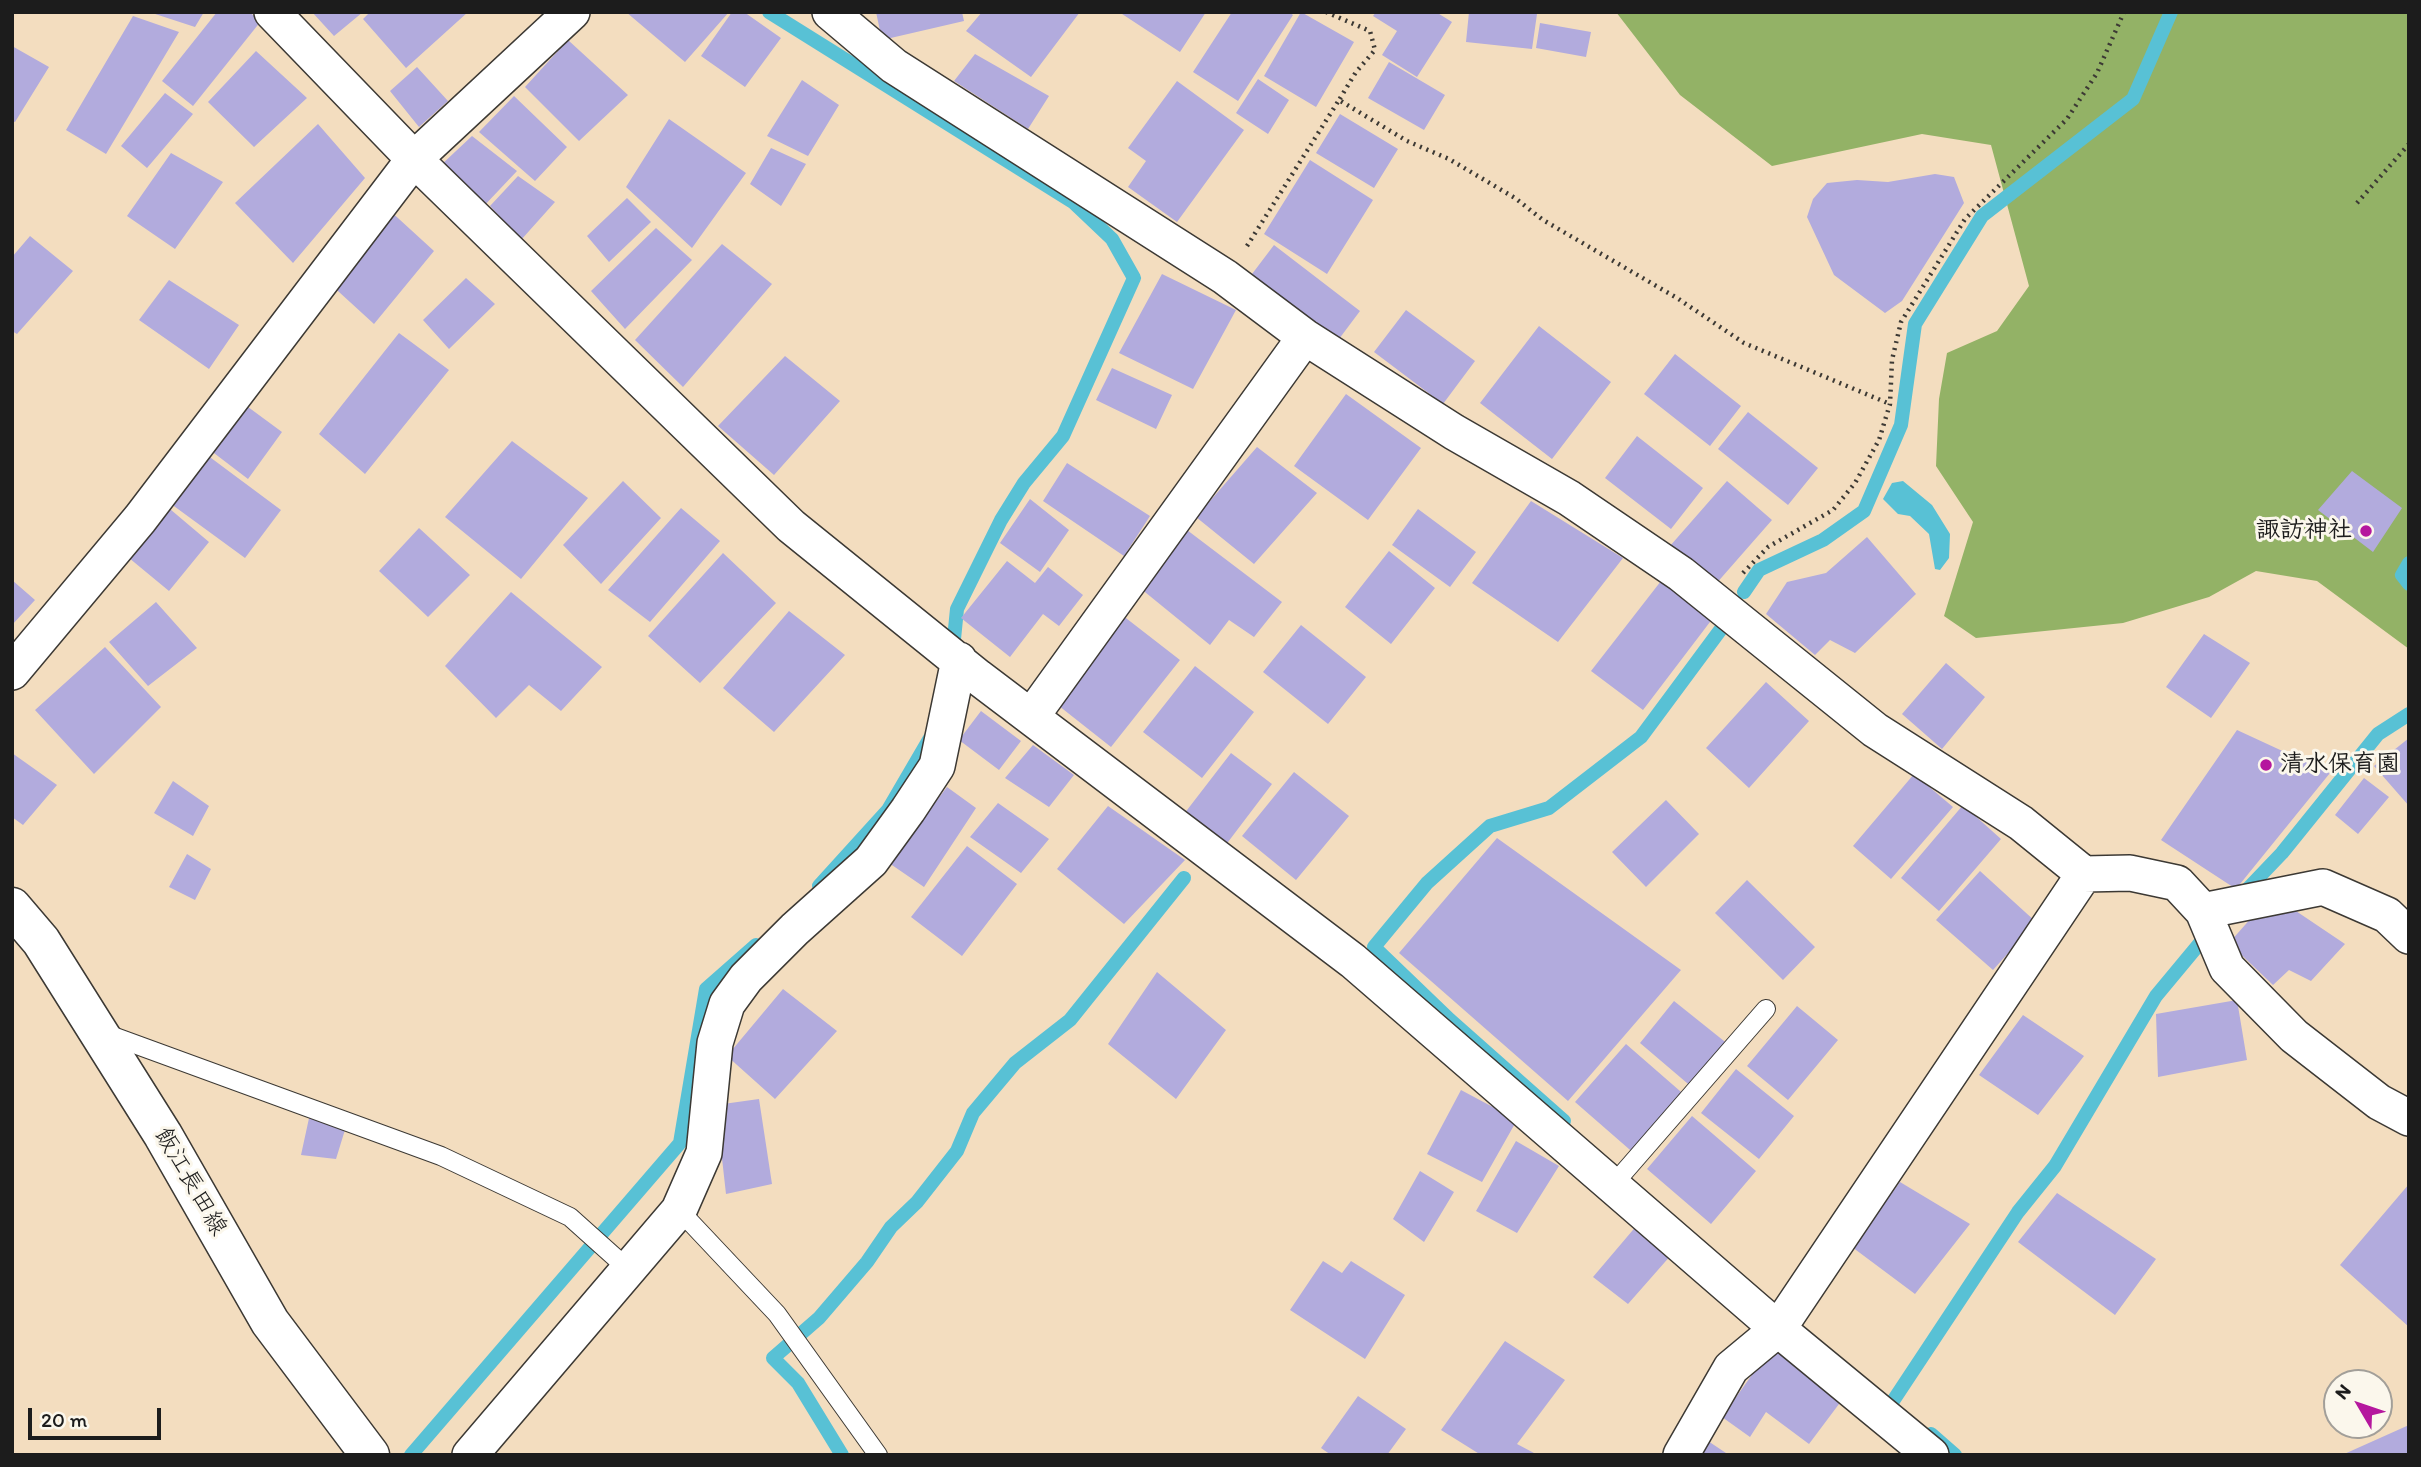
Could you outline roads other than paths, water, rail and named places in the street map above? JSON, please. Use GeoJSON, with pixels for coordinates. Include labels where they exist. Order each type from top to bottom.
{"type":"FeatureCollection","features":[{"type":"Feature","properties":{"kind":"main road","name":"飯江長田線"},"geometry":{"type":"LineString","coordinates":[[12,907],[41,942],[163,1135],[270,1321],[370,1455]]}},
{"type":"Feature","properties":{"kind":"street"},"geometry":{"type":"LineString","coordinates":[[272,12],[414,159],[792,526],[1031,717],[1353,961],[1778,1329],[1931,1455]]}},
{"type":"Feature","properties":{"kind":"street"},"geometry":{"type":"LineString","coordinates":[[12,672],[140,519],[414,159],[572,12]]}},
{"type":"Feature","properties":{"kind":"street"},"geometry":{"type":"LineString","coordinates":[[830,12],[894,66],[1225,277],[1306,337],[1454,432],[1569,498],[1716,601],[1875,730],[2021,823],[2084,874],[2130,873],[2177,883],[2203,911],[2228,968],[2285,1026],[2379,1102],[2409,1118]]}},
{"type":"Feature","properties":{"kind":"street"},"geometry":{"type":"LineString","coordinates":[[1031,717],[1306,337]]}},
{"type":"Feature","properties":{"kind":"street"},"geometry":{"type":"LineString","coordinates":[[470,1455],[679,1210],[704,1153],[715,1043],[727,1004],[746,978],[785,939],[871,861],[908,810],[937,766],[960,660]]}},
{"type":"Feature","properties":{"kind":"street"},"geometry":{"type":"LineString","coordinates":[[1681,1455],[1731,1368],[1778,1329],[2084,874]]}},
{"type":"Feature","properties":{"kind":"street"},"geometry":{"type":"LineString","coordinates":[[2203,911],[2322,887],[2387,915],[2409,936]]}},
{"type":"Feature","properties":{"kind":"lane"},"geometry":{"type":"LineString","coordinates":[[1612,1186],[1766,1009]]}},
{"type":"Feature","properties":{"kind":"lane"},"geometry":{"type":"LineString","coordinates":[[97,1030],[441,1156],[570,1217],[628,1269]]}},
{"type":"Feature","properties":{"kind":"lane"},"geometry":{"type":"LineString","coordinates":[[679,1210],[777,1314],[878,1455]]}},
{"type":"Feature","properties":{"kind":"water"},"geometry":{"type":"Polygon","coordinates":[[[1903,481],[1932,505],[1950,534],[1949,558],[1940,570],[1935,569],[1929,534],[1910,516],[1898,514],[1883,499],[1892,483],[1903,481]]]}},
{"type":"Feature","properties":{"kind":"waterway"},"geometry":{"type":"LineString","coordinates":[[769,12],[1073,202],[1112,239],[1134,278],[1063,436],[1024,483],[1001,520],[957,609],[954,639]]}},
{"type":"Feature","properties":{"kind":"waterway"},"geometry":{"type":"LineString","coordinates":[[1744,592],[1759,570],[1823,540],[1864,511],[1901,425],[1915,324],[1982,216],[2133,99],[2171,12]]}},
{"type":"Feature","properties":{"kind":"waterway"},"geometry":{"type":"LineString","coordinates":[[2409,563],[2402,575],[2409,584]]}},
{"type":"Feature","properties":{"kind":"waterway"},"geometry":{"type":"LineString","coordinates":[[1564,1121],[1450,1020],[1374,947],[1427,883],[1490,826],[1549,808],[1641,737],[1724,625]]}},
{"type":"Feature","properties":{"kind":"waterway"},"geometry":{"type":"LineString","coordinates":[[2240,897],[2282,853],[2378,734],[2409,714]]}},
{"type":"Feature","properties":{"kind":"waterway"},"geometry":{"type":"LineString","coordinates":[[819,886],[888,810],[930,738]]}},
{"type":"Feature","properties":{"kind":"waterway"},"geometry":{"type":"LineString","coordinates":[[842,1455],[798,1383],[773,1358],[819,1318],[867,1262],[891,1227],[917,1202],[957,1151],[973,1113],[1015,1063],[1070,1020],[1184,878]]}},
{"type":"Feature","properties":{"kind":"waterway"},"geometry":{"type":"LineString","coordinates":[[1893,1401],[2018,1212],[2055,1166],[2156,996],[2210,931]]}},
{"type":"Feature","properties":{"kind":"waterway"},"geometry":{"type":"LineString","coordinates":[[411,1455],[680,1143],[706,989],[756,945]]}},
{"type":"Feature","properties":{"kind":"waterway"},"geometry":{"type":"LineString","coordinates":[[1931,1434],[1955,1455]]}},
{"type":"Feature","properties":{"kind":"place","name":"諏訪神社"},"geometry":{"type":"Point","coordinates":[2366,531]}},
{"type":"Feature","properties":{"kind":"place","name":"清水保育園"},"geometry":{"type":"Point","coordinates":[2266,765]}}]}
